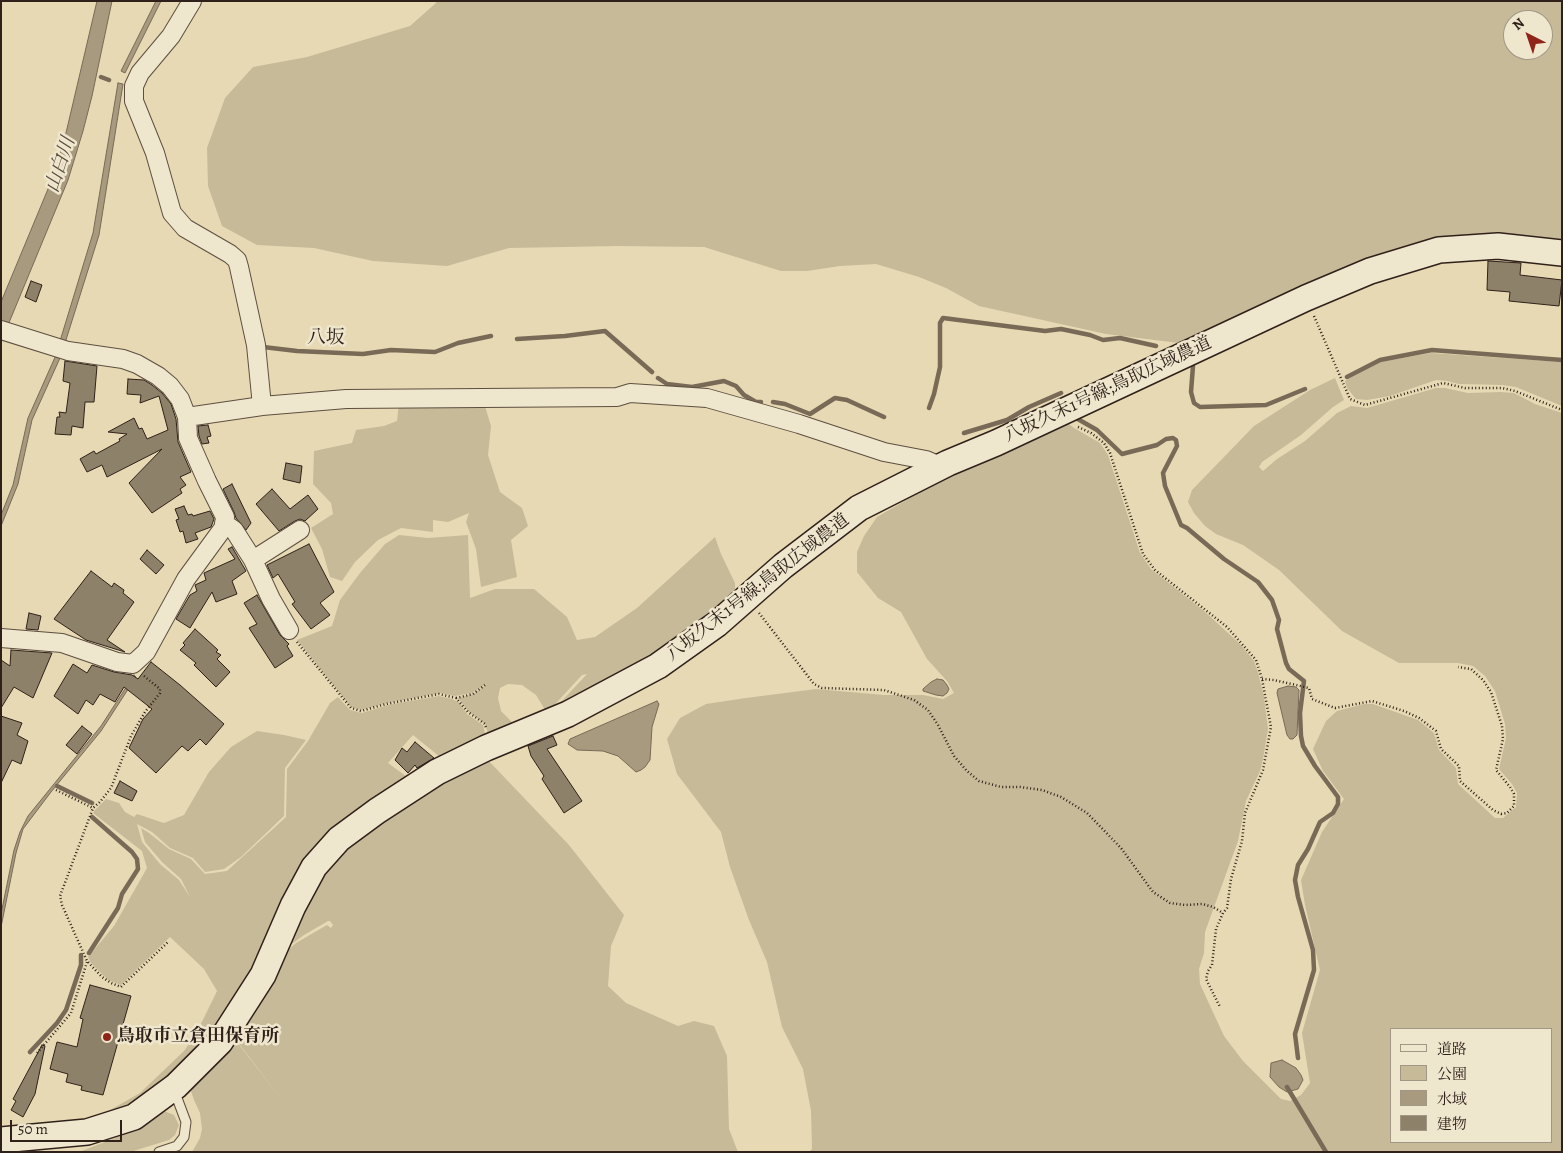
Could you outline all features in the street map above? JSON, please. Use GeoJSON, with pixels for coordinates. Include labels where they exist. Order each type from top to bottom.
{"type":"FeatureCollection","features":[{"type":"Feature","properties":{"kind":"street"},"geometry":{"type":"LineString","coordinates":[[192,1],[171,36],[140,73],[134,86],[134,101],[155,153],[172,213],[185,228],[230,254],[240,267],[256,345],[262,406]]}},
{"type":"Feature","properties":{"kind":"street","name":"八坂久末1号線;鳥取広域農道"},"geometry":{"type":"LineString","coordinates":[[1,1140],[87,1132],[134,1117],[173,1088],[220,1042],[263,975],[293,906],[314,867],[339,839],[377,811],[437,772],[568,714],[658,666],[717,624],[782,566],[859,508],[942,467],[1306,298],[1370,271],[1439,250],[1498,246],[1562,253]]}},
{"type":"Feature","properties":{"kind":"street"},"geometry":{"type":"LineString","coordinates":[[1,330],[68,351],[123,359],[137,364],[170,386],[180,399],[187,417],[188,438],[225,517],[224,527],[181,587],[146,652],[133,664],[117,662],[62,644],[1,638]]}},
{"type":"Feature","properties":{"kind":"street"},"geometry":{"type":"LineString","coordinates":[[187,417],[262,406],[346,399],[617,397],[630,393],[707,398],[799,424],[884,452],[926,460],[942,467]]}},
{"type":"Feature","properties":{"kind":"street"},"geometry":{"type":"LineString","coordinates":[[224,523],[234,530],[253,560],[271,599],[289,630]]}},
{"type":"Feature","properties":{"kind":"street"},"geometry":{"type":"LineString","coordinates":[[253,560],[300,530]]}},
{"type":"Feature","properties":{"kind":"lane"},"geometry":{"type":"LineString","coordinates":[[159,1152],[177,1146],[184,1138],[186,1122],[173,1088]]}},
{"type":"Feature","properties":{"kind":"path"},"geometry":{"type":"LineString","coordinates":[[1306,298],[1350,399],[1365,405],[1442,383],[1465,388],[1502,388],[1515,391],[1562,410]]}},
{"type":"Feature","properties":{"kind":"path"},"geometry":{"type":"LineString","coordinates":[[1060,413],[1079,428],[1104,443],[1110,453],[1143,554],[1155,570],[1228,628],[1256,660],[1262,679],[1272,727],[1263,770],[1245,813],[1242,841],[1231,879],[1227,908],[1216,928],[1212,965],[1206,979],[1220,1007]]}},
{"type":"Feature","properties":{"kind":"path"},"geometry":{"type":"LineString","coordinates":[[747,597],[814,684],[822,688],[884,690],[914,700],[928,710],[954,756],[979,781],[1000,787],[1042,790],[1061,797],[1087,814],[1121,848],[1153,892],[1170,902],[1185,906],[1202,904],[1213,907],[1223,913]]}},
{"type":"Feature","properties":{"kind":"path"},"geometry":{"type":"LineString","coordinates":[[289,630],[306,654],[351,708],[361,711],[386,704],[439,694],[456,698],[473,694],[485,685]]}},
{"type":"Feature","properties":{"kind":"path"},"geometry":{"type":"LineString","coordinates":[[127,663],[160,689],[160,693],[145,712],[132,736],[111,788],[93,808],[60,896],[87,961],[110,983],[121,987],[169,941]]}},
{"type":"Feature","properties":{"kind":"path"},"geometry":{"type":"LineString","coordinates":[[1262,679],[1309,688],[1312,699],[1335,708],[1372,701],[1419,718],[1436,731],[1441,749],[1459,766],[1460,781],[1493,810],[1501,814],[1507,813],[1514,806],[1514,794],[1496,770],[1503,739],[1502,726],[1492,692],[1472,669],[1458,667]]}},
{"type":"Feature","properties":{"kind":"path"},"geometry":{"type":"LineString","coordinates":[[456,698],[468,712],[485,724],[490,747]]}},
{"type":"Feature","properties":{"kind":"path"},"geometry":{"type":"LineString","coordinates":[[56,790],[93,808]]}},
{"type":"Feature","properties":{"kind":"path"},"geometry":{"type":"LineString","coordinates":[[37,1053],[71,1013],[87,961]]}},
{"type":"Feature","properties":{"kind":"green space"},"geometry":{"type":"Polygon","coordinates":[[[436,1],[1562,1],[1562,243],[1502,237],[1187,344],[1106,334],[979,306],[946,288],[919,277],[876,264],[840,266],[807,271],[781,271],[704,247],[617,246],[509,248],[447,266],[373,261],[314,248],[257,245],[222,226],[208,186],[207,148],[225,98],[253,67],[307,57],[410,26],[436,1]]]}},
{"type":"Feature","properties":{"kind":"green space"},"geometry":{"type":"Polygon","coordinates":[[[1431,353],[1562,362],[1562,406],[1516,387],[1502,385],[1459,384],[1436,380],[1390,396],[1367,400],[1356,399],[1347,388],[1345,381],[1380,362],[1431,353]]]}},
{"type":"Feature","properties":{"kind":"green space"},"geometry":{"type":"Polygon","coordinates":[[[1335,378],[1344,400],[1333,407],[1301,435],[1262,462],[1259,467],[1263,471],[1277,459],[1305,441],[1337,413],[1351,406],[1367,408],[1436,388],[1468,393],[1514,393],[1535,404],[1562,413],[1562,1152],[809,1152],[812,1149],[811,1111],[803,1069],[782,1027],[767,962],[749,920],[730,867],[721,832],[677,774],[667,739],[680,718],[706,704],[816,689],[884,695],[923,695],[943,699],[954,693],[947,681],[927,659],[901,612],[878,598],[857,572],[857,552],[864,536],[877,517],[986,454],[1065,421],[1100,443],[1108,455],[1140,553],[1151,569],[1204,611],[1240,644],[1254,661],[1264,697],[1268,729],[1263,759],[1260,771],[1246,801],[1238,841],[1205,932],[1204,953],[1199,969],[1200,984],[1224,1036],[1243,1061],[1281,1099],[1290,1101],[1301,1095],[1310,1083],[1302,1033],[1320,970],[1301,880],[1322,832],[1344,799],[1323,771],[1313,749],[1326,721],[1337,711],[1364,704],[1373,704],[1418,720],[1434,733],[1439,750],[1456,768],[1458,784],[1495,818],[1503,818],[1516,807],[1517,793],[1499,769],[1506,738],[1505,724],[1495,691],[1485,676],[1473,666],[1458,663],[1399,663],[1342,631],[1279,570],[1243,545],[1216,534],[1205,526],[1194,513],[1188,502],[1192,490],[1254,426],[1310,390],[1335,378]]]}},
{"type":"Feature","properties":{"kind":"green space"},"geometry":{"type":"Polygon","coordinates":[[[399,403],[484,403],[491,426],[488,455],[500,492],[522,508],[528,526],[511,540],[517,577],[481,587],[476,549],[466,522],[469,513],[448,522],[433,520],[433,532],[401,528],[378,540],[355,562],[342,581],[330,577],[322,549],[311,528],[333,514],[331,503],[313,484],[314,451],[352,443],[356,430],[384,426],[397,421],[399,403]]]}},
{"type":"Feature","properties":{"kind":"green space"},"geometry":{"type":"Polygon","coordinates":[[[399,535],[428,538],[468,535],[470,598],[495,589],[534,589],[567,617],[577,640],[595,637],[637,608],[715,537],[735,583],[735,594],[646,666],[562,707],[560,703],[587,674],[582,675],[547,713],[536,695],[522,685],[508,684],[500,688],[498,698],[501,711],[512,722],[511,728],[489,737],[485,724],[468,711],[458,698],[473,694],[486,684],[472,693],[455,696],[440,693],[361,710],[351,707],[297,640],[332,626],[340,600],[385,544],[399,535]]]}},
{"type":"Feature","properties":{"kind":"green space"},"geometry":{"type":"Polygon","coordinates":[[[439,696],[460,703],[467,714],[483,725],[486,738],[445,761],[413,735],[388,763],[411,780],[362,811],[265,947],[216,1034],[147,1095],[113,1116],[105,1113],[140,1093],[184,1051],[196,1034],[217,991],[204,969],[170,937],[121,985],[108,980],[91,963],[88,957],[114,926],[147,868],[142,851],[93,813],[95,810],[106,799],[119,803],[125,812],[134,817],[137,814],[164,823],[184,815],[209,772],[231,747],[257,731],[306,740],[285,768],[284,816],[241,857],[224,869],[205,872],[193,858],[170,848],[152,832],[137,824],[142,842],[160,864],[179,880],[190,897],[181,879],[162,862],[145,842],[141,828],[169,849],[191,859],[205,874],[227,871],[286,817],[287,769],[308,741],[330,703],[338,697],[350,710],[362,713],[388,705],[439,696]]]}},
{"type":"Feature","properties":{"kind":"green space"},"geometry":{"type":"Polygon","coordinates":[[[485,757],[569,845],[624,915],[611,946],[608,986],[626,1003],[678,1026],[694,1021],[714,1026],[727,1056],[729,1129],[738,1152],[192,1152],[200,1138],[202,1129],[200,1113],[191,1091],[234,1038],[282,1100],[234,1037],[281,956],[296,943],[327,925],[331,928],[333,925],[328,921],[282,951],[317,882],[347,846],[385,817],[485,757]]]}},
{"type":"Feature","properties":{"kind":"green space"},"geometry":{"type":"Polygon","coordinates":[[[164,1111],[174,1115],[179,1125],[175,1135],[169,1140],[130,1152],[79,1152],[115,1138],[135,1128],[159,1112],[164,1111]]]}},
{"type":"Feature","properties":{"kind":"water","name":"山白川"},"geometry":{"type":"Polygon","coordinates":[[[97,1],[112,1],[83,131],[68,180],[1,342],[1,302],[53,177],[66,133],[97,1]]]}},
{"type":"Feature","properties":{"kind":"water"},"geometry":{"type":"Polygon","coordinates":[[[156,1],[161,1],[125,73],[121,71],[156,1]]]}},
{"type":"Feature","properties":{"kind":"water"},"geometry":{"type":"Polygon","coordinates":[[[118,83],[123,84],[99,235],[65,343],[60,341],[93,233],[118,83]]]}},
{"type":"Feature","properties":{"kind":"water"},"geometry":{"type":"Polygon","coordinates":[[[56,355],[60,358],[32,420],[18,484],[1,526],[1,515],[13,485],[28,418],[56,355]]]}},
{"type":"Feature","properties":{"kind":"water"},"geometry":{"type":"Polygon","coordinates":[[[134,675],[136,677],[101,731],[23,829],[16,853],[1,927],[1,914],[14,850],[28,816],[101,726],[134,675]]]}},
{"type":"Feature","properties":{"kind":"water"},"geometry":{"type":"Polygon","coordinates":[[[937,679],[943,680],[947,685],[949,689],[947,693],[943,696],[923,691],[931,682],[937,679]]]}},
{"type":"Feature","properties":{"kind":"water"},"geometry":{"type":"Polygon","coordinates":[[[1288,686],[1296,687],[1299,690],[1297,735],[1293,739],[1290,739],[1287,735],[1277,693],[1278,689],[1288,686]]]}},
{"type":"Feature","properties":{"kind":"water"},"geometry":{"type":"Polygon","coordinates":[[[657,701],[659,704],[652,727],[650,760],[641,770],[636,772],[618,756],[603,751],[577,750],[568,744],[570,739],[657,701]]]}},
{"type":"Feature","properties":{"kind":"water"},"geometry":{"type":"Polygon","coordinates":[[[1282,1060],[1296,1068],[1301,1075],[1303,1080],[1298,1089],[1287,1092],[1279,1087],[1270,1077],[1271,1063],[1282,1060]]]}},
{"type":"Feature","properties":{"kind":"building"},"geometry":{"type":"Polygon","coordinates":[[[1488,261],[1521,263],[1520,275],[1562,280],[1559,306],[1509,301],[1510,292],[1487,290],[1488,261]]]}},
{"type":"Feature","properties":{"kind":"building"},"geometry":{"type":"Polygon","coordinates":[[[31,281],[42,285],[36,302],[25,297],[31,281]]]}},
{"type":"Feature","properties":{"kind":"building"},"geometry":{"type":"Polygon","coordinates":[[[65,361],[97,366],[94,402],[85,402],[83,428],[72,426],[71,435],[55,434],[57,417],[60,417],[59,412],[66,413],[70,383],[63,381],[65,361]]]}},
{"type":"Feature","properties":{"kind":"building"},"geometry":{"type":"Polygon","coordinates":[[[128,379],[144,380],[162,393],[171,404],[176,419],[178,442],[191,472],[180,477],[186,485],[180,489],[182,493],[152,513],[129,483],[162,449],[107,477],[102,465],[87,472],[80,459],[94,451],[96,454],[120,441],[119,439],[127,434],[108,432],[134,418],[139,429],[142,428],[147,439],[168,430],[159,396],[140,403],[141,395],[127,394],[128,379]]]}},
{"type":"Feature","properties":{"kind":"building"},"geometry":{"type":"Polygon","coordinates":[[[208,425],[211,436],[207,437],[209,443],[202,444],[198,426],[208,425]]]}},
{"type":"Feature","properties":{"kind":"building"},"geometry":{"type":"Polygon","coordinates":[[[286,463],[302,466],[300,483],[283,479],[286,463]]]}},
{"type":"Feature","properties":{"kind":"building"},"geometry":{"type":"Polygon","coordinates":[[[232,484],[251,523],[246,530],[236,518],[223,489],[232,484]]]}},
{"type":"Feature","properties":{"kind":"building"},"geometry":{"type":"Polygon","coordinates":[[[272,489],[290,509],[308,495],[318,509],[305,521],[300,519],[279,531],[256,504],[272,489]]]}},
{"type":"Feature","properties":{"kind":"building"},"geometry":{"type":"Polygon","coordinates":[[[184,506],[188,515],[192,514],[193,516],[210,511],[214,519],[211,527],[195,533],[198,539],[186,543],[183,531],[180,532],[176,520],[179,519],[175,509],[184,506]]]}},
{"type":"Feature","properties":{"kind":"building"},"geometry":{"type":"Polygon","coordinates":[[[309,544],[334,592],[320,603],[330,615],[311,629],[292,604],[295,602],[278,574],[273,578],[267,565],[309,544]]]}},
{"type":"Feature","properties":{"kind":"building"},"geometry":{"type":"Polygon","coordinates":[[[232,547],[246,571],[232,581],[237,594],[216,602],[212,592],[190,628],[176,619],[190,595],[197,591],[195,585],[206,580],[204,573],[235,559],[228,549],[232,547]]]}},
{"type":"Feature","properties":{"kind":"building"},"geometry":{"type":"Polygon","coordinates":[[[147,550],[164,565],[156,574],[140,559],[147,550]]]}},
{"type":"Feature","properties":{"kind":"building"},"geometry":{"type":"Polygon","coordinates":[[[91,571],[112,587],[114,583],[124,590],[123,593],[134,602],[107,640],[125,652],[86,640],[54,619],[91,571]]]}},
{"type":"Feature","properties":{"kind":"building"},"geometry":{"type":"Polygon","coordinates":[[[257,595],[280,635],[289,644],[287,646],[293,656],[275,668],[249,628],[257,624],[244,603],[257,595]]]}},
{"type":"Feature","properties":{"kind":"building"},"geometry":{"type":"Polygon","coordinates":[[[29,613],[41,616],[38,630],[26,629],[29,613]]]}},
{"type":"Feature","properties":{"kind":"building"},"geometry":{"type":"Polygon","coordinates":[[[195,629],[218,650],[216,652],[221,655],[217,659],[230,672],[216,687],[194,665],[196,663],[180,650],[185,645],[183,643],[195,629]]]}},
{"type":"Feature","properties":{"kind":"building"},"geometry":{"type":"Polygon","coordinates":[[[11,650],[52,653],[33,698],[14,687],[1,708],[1,660],[10,666],[11,650]]]}},
{"type":"Feature","properties":{"kind":"building"},"geometry":{"type":"Polygon","coordinates":[[[151,662],[224,724],[206,745],[200,739],[188,751],[182,746],[156,773],[129,748],[143,719],[152,709],[124,687],[115,702],[100,694],[93,705],[86,700],[78,714],[54,696],[73,664],[87,673],[92,665],[132,675],[138,679],[151,662]]]}},
{"type":"Feature","properties":{"kind":"building"},"geometry":{"type":"Polygon","coordinates":[[[1,716],[22,723],[17,735],[28,741],[21,764],[12,760],[1,783],[1,716]]]}},
{"type":"Feature","properties":{"kind":"building"},"geometry":{"type":"Polygon","coordinates":[[[82,726],[92,734],[77,754],[66,745],[82,726]]]}},
{"type":"Feature","properties":{"kind":"building"},"geometry":{"type":"Polygon","coordinates":[[[553,736],[557,745],[547,749],[582,801],[564,813],[542,779],[544,776],[531,756],[528,746],[553,736]]]}},
{"type":"Feature","properties":{"kind":"building"},"geometry":{"type":"Polygon","coordinates":[[[415,742],[434,758],[417,768],[415,765],[408,773],[395,760],[402,748],[407,752],[415,742]]]}},
{"type":"Feature","properties":{"kind":"building"},"geometry":{"type":"Polygon","coordinates":[[[120,781],[137,791],[132,801],[114,793],[120,781]]]}},
{"type":"Feature","properties":{"kind":"building"},"geometry":{"type":"Polygon","coordinates":[[[90,985],[131,996],[103,1095],[81,1090],[82,1086],[66,1082],[68,1074],[50,1069],[57,1042],[77,1047],[83,1019],[80,1018],[90,985]]]}},
{"type":"Feature","properties":{"kind":"building"},"geometry":{"type":"Polygon","coordinates":[[[42,1045],[45,1046],[35,1094],[23,1117],[11,1110],[16,1101],[13,1099],[42,1045]]]}},
{"type":"Feature","properties":{"kind":"waterway"},"geometry":{"type":"LineString","coordinates":[[101,77],[109,80]]}},
{"type":"Feature","properties":{"kind":"waterway"},"geometry":{"type":"LineString","coordinates":[[929,408],[940,367],[940,323],[943,318],[1045,331],[1061,329],[1090,335],[1103,340],[1120,338],[1156,346]]}},
{"type":"Feature","properties":{"kind":"waterway"},"geometry":{"type":"LineString","coordinates":[[517,339],[605,331],[652,372]]}},
{"type":"Feature","properties":{"kind":"waterway"},"geometry":{"type":"LineString","coordinates":[[263,347],[297,351],[363,354],[391,350],[435,352],[458,343],[491,336]]}},
{"type":"Feature","properties":{"kind":"waterway"},"geometry":{"type":"LineString","coordinates":[[1347,377],[1380,360],[1432,350],[1562,360]]}},
{"type":"Feature","properties":{"kind":"waterway"},"geometry":{"type":"LineString","coordinates":[[1193,366],[1191,392],[1194,403],[1200,407],[1266,405],[1305,389]]}},
{"type":"Feature","properties":{"kind":"waterway"},"geometry":{"type":"LineString","coordinates":[[658,378],[667,384],[692,387],[724,381],[736,386],[744,395],[756,402],[761,402]]}},
{"type":"Feature","properties":{"kind":"waterway"},"geometry":{"type":"LineString","coordinates":[[964,433],[1007,420],[1029,407],[1061,393]]}},
{"type":"Feature","properties":{"kind":"waterway"},"geometry":{"type":"LineString","coordinates":[[773,402],[785,404],[810,414],[835,398],[847,400],[884,417]]}},
{"type":"Feature","properties":{"kind":"waterway"},"geometry":{"type":"LineString","coordinates":[[1076,418],[1097,430],[1122,454],[1157,445],[1166,439],[1173,438],[1176,440],[1177,446],[1163,473],[1165,486],[1181,525],[1224,559],[1258,582],[1272,600],[1279,620],[1277,629],[1286,663],[1289,669],[1304,681],[1300,713],[1303,746],[1338,797],[1338,804],[1333,813],[1320,822],[1308,849],[1298,865],[1295,880],[1313,950],[1314,970],[1295,1034],[1298,1058]]}},
{"type":"Feature","properties":{"kind":"waterway"},"geometry":{"type":"LineString","coordinates":[[57,786],[92,803]]}},
{"type":"Feature","properties":{"kind":"waterway"},"geometry":{"type":"LineString","coordinates":[[89,953],[118,908],[122,894],[138,869],[137,859],[132,852],[92,817]]}},
{"type":"Feature","properties":{"kind":"waterway"},"geometry":{"type":"LineString","coordinates":[[30,1052],[57,1023],[66,1010],[81,965],[81,955]]}},
{"type":"Feature","properties":{"kind":"waterway"},"geometry":{"type":"LineString","coordinates":[[1287,1087],[1326,1152]]}},
{"type":"Feature","properties":{"kind":"place","name":"鳥取市立倉田保育所"},"geometry":{"type":"Point","coordinates":[107,1037]}},
{"type":"Feature","properties":{"kind":"district","name":"八坂"},"geometry":{"type":"Point","coordinates":[326,338]}}]}
